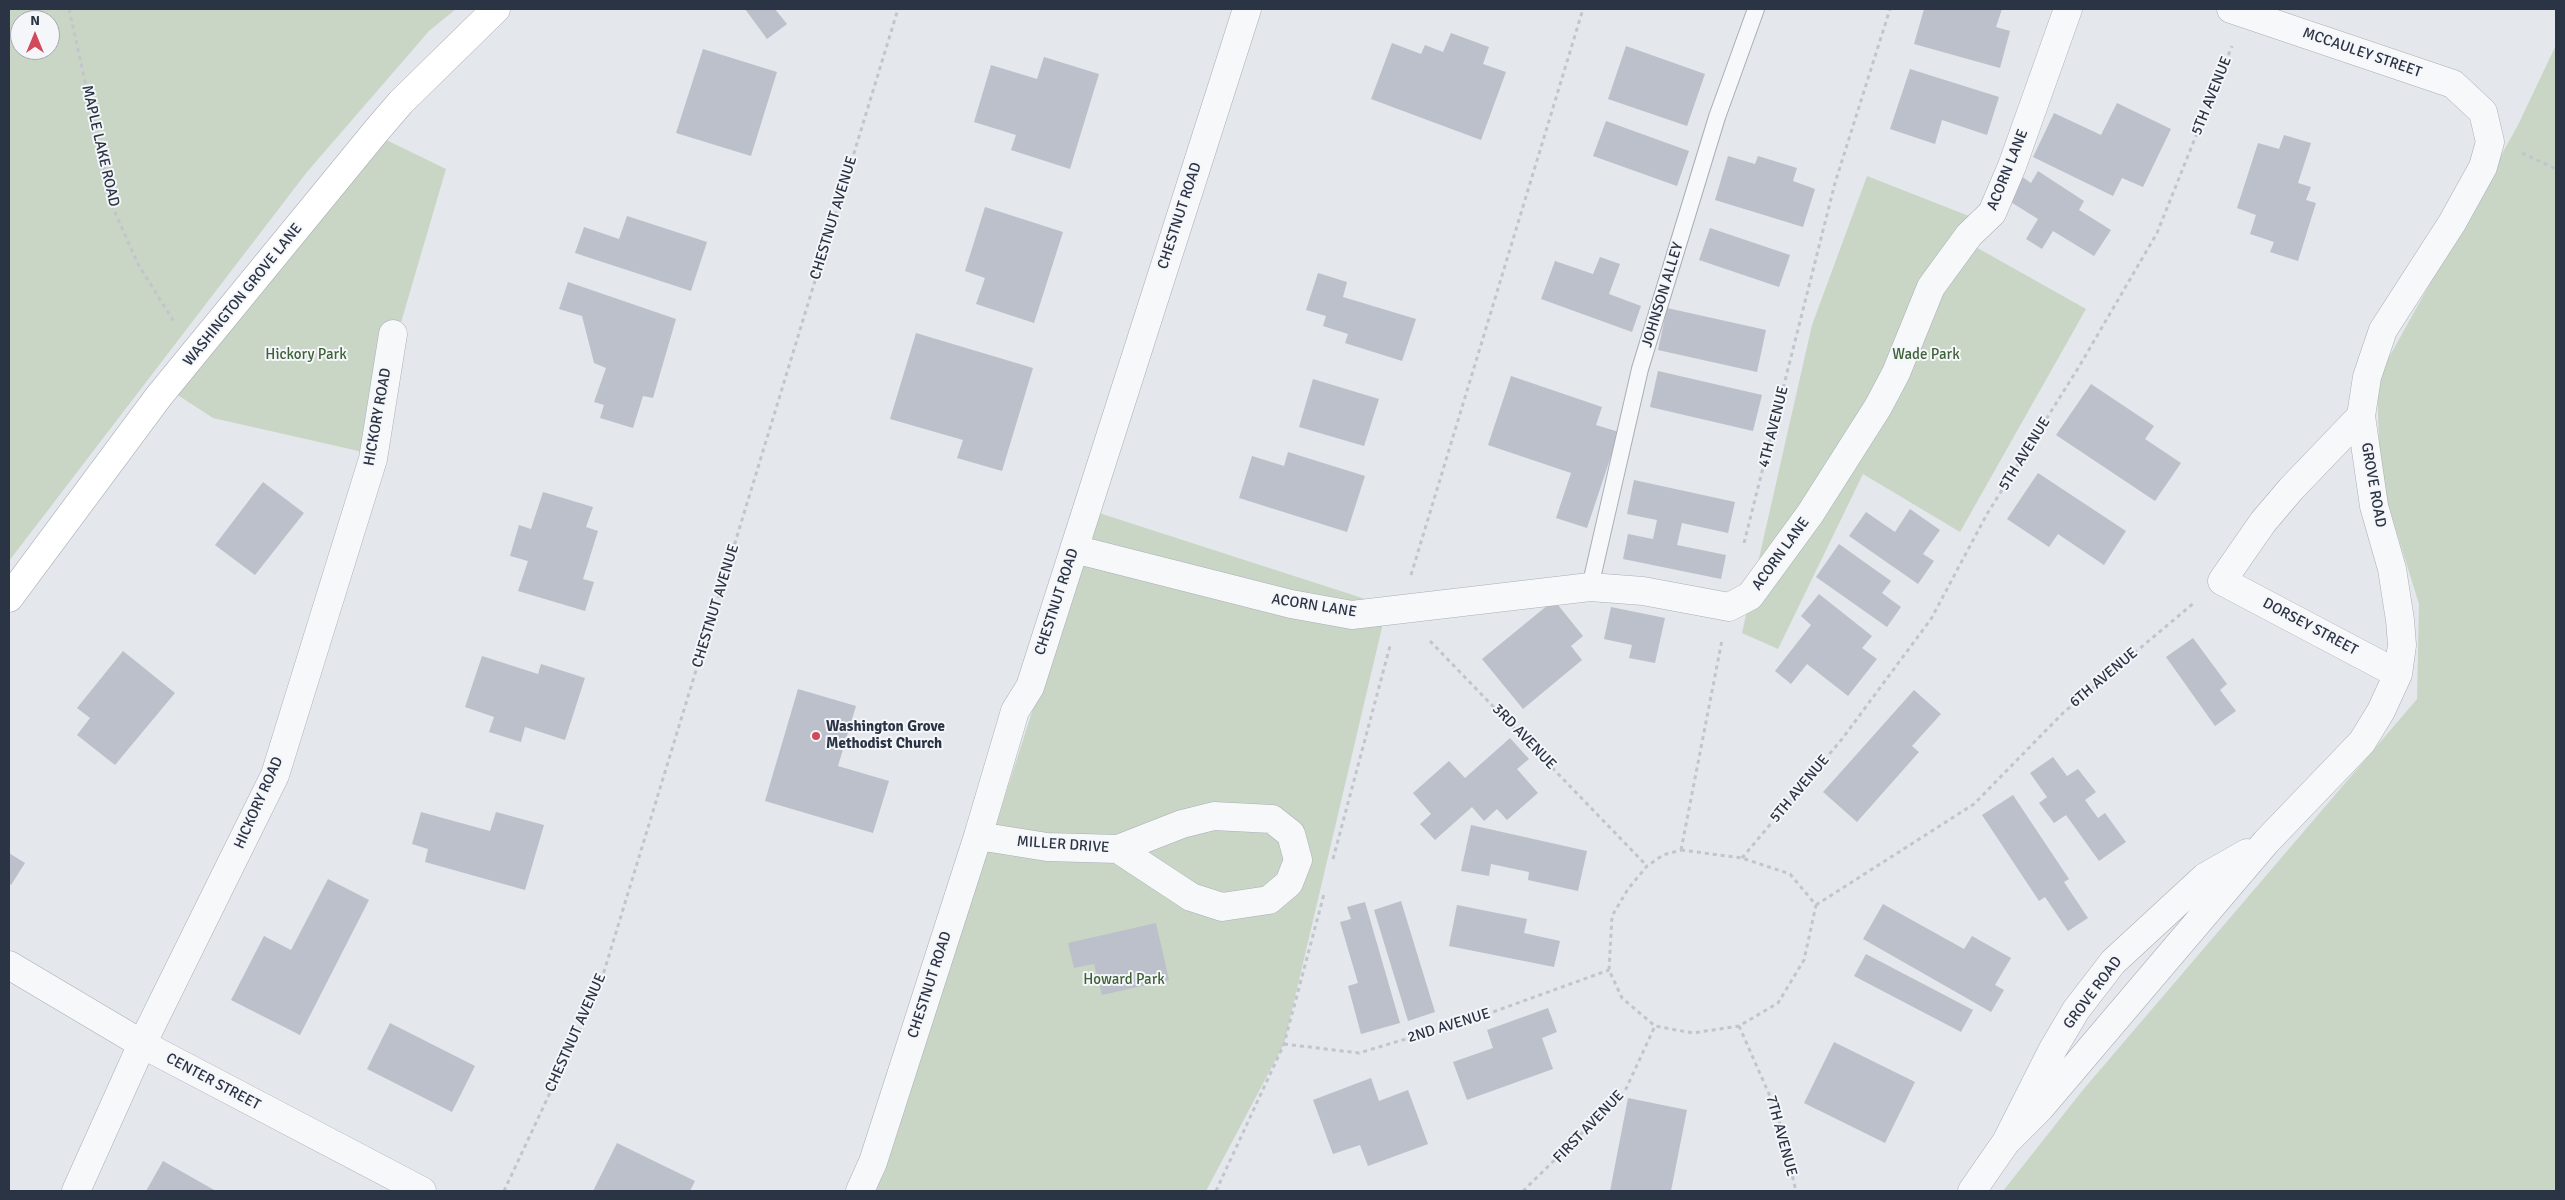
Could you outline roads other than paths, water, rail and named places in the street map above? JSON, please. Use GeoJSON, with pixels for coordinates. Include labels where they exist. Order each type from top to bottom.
{"type":"FeatureCollection","features":[{"type":"Feature","properties":{"kind":"street","name":"WASHINGTON GROVE LANE"},"geometry":{"type":"LineString","coordinates":[[9,598],[159,396],[195,355],[401,102],[496,9]]}},
{"type":"Feature","properties":{"kind":"street","name":"CHESTNUT ROAD"},"geometry":{"type":"LineString","coordinates":[[860,1191],[873,1162],[978,836],[1014,711],[1030,687],[1247,9]]}},
{"type":"Feature","properties":{"kind":"street","name":"ACORN LANE"},"geometry":{"type":"LineString","coordinates":[[1074,549],[1300,606],[1352,615],[1590,587],[1643,592],[1728,607],[1750,596],[1810,514],[1878,407],[1896,373],[1931,287],[1969,235],[1992,213],[2012,166],[2068,9]]}},
{"type":"Feature","properties":{"kind":"street","name":"MCCAULEY STREET"},"geometry":{"type":"LineString","coordinates":[[2238,11],[2454,84],[2483,112]]}},
{"type":"Feature","properties":{"kind":"street","name":"GROVE ROAD"},"geometry":{"type":"LineString","coordinates":[[2006,1142],[2040,1108],[2266,842],[2362,742],[2381,711],[2398,674],[2402,645],[2392,569],[2374,506],[2361,416],[2366,376],[2382,330],[2452,222],[2483,167],[2490,142],[2483,112]]}},
{"type":"Feature","properties":{"kind":"street","name":"HICKORY ROAD"},"geometry":{"type":"LineString","coordinates":[[76,1191],[142,1044],[275,775],[372,459],[393,334]]}},
{"type":"Feature","properties":{"kind":"street","name":"DORSEY STREET"},"geometry":{"type":"LineString","coordinates":[[2361,416],[2291,489],[2263,522],[2222,580],[2398,674]]}},
{"type":"Feature","properties":{"kind":"street","name":"MILLER DRIVE"},"geometry":{"type":"LineString","coordinates":[[978,836],[1046,847],[1118,849],[1182,824],[1214,816],[1272,819],[1291,834],[1298,860],[1289,883],[1269,900],[1222,907],[1191,897],[1118,849]]}},
{"type":"Feature","properties":{"kind":"street","name":"GROVE ROAD"},"geometry":{"type":"LineString","coordinates":[[1972,1191],[2006,1142],[2053,1049],[2076,1010],[2113,962],[2205,877],[2266,842]]}},
{"type":"Feature","properties":{"kind":"street","name":"CENTER STREET"},"geometry":{"type":"LineString","coordinates":[[9,966],[142,1044],[422,1191]]}},
{"type":"Feature","properties":{"kind":"lane","name":"JOHNSON ALLEY"},"geometry":{"type":"LineString","coordinates":[[1590,587],[1640,370],[1717,117],[1756,9]]}},
{"type":"Feature","properties":{"kind":"place","name":"Washington Grove Methodist Church"},"geometry":{"type":"Point","coordinates":[816,736]}},
{"type":"Feature","properties":{"kind":"park label","name":"Hickory Park"},"geometry":{"type":"Point","coordinates":[306,355]}},
{"type":"Feature","properties":{"kind":"park label","name":"Wade Park"},"geometry":{"type":"Point","coordinates":[1926,355]}},
{"type":"Feature","properties":{"kind":"park label","name":"Howard Park"},"geometry":{"type":"Point","coordinates":[1124,980]}}]}
